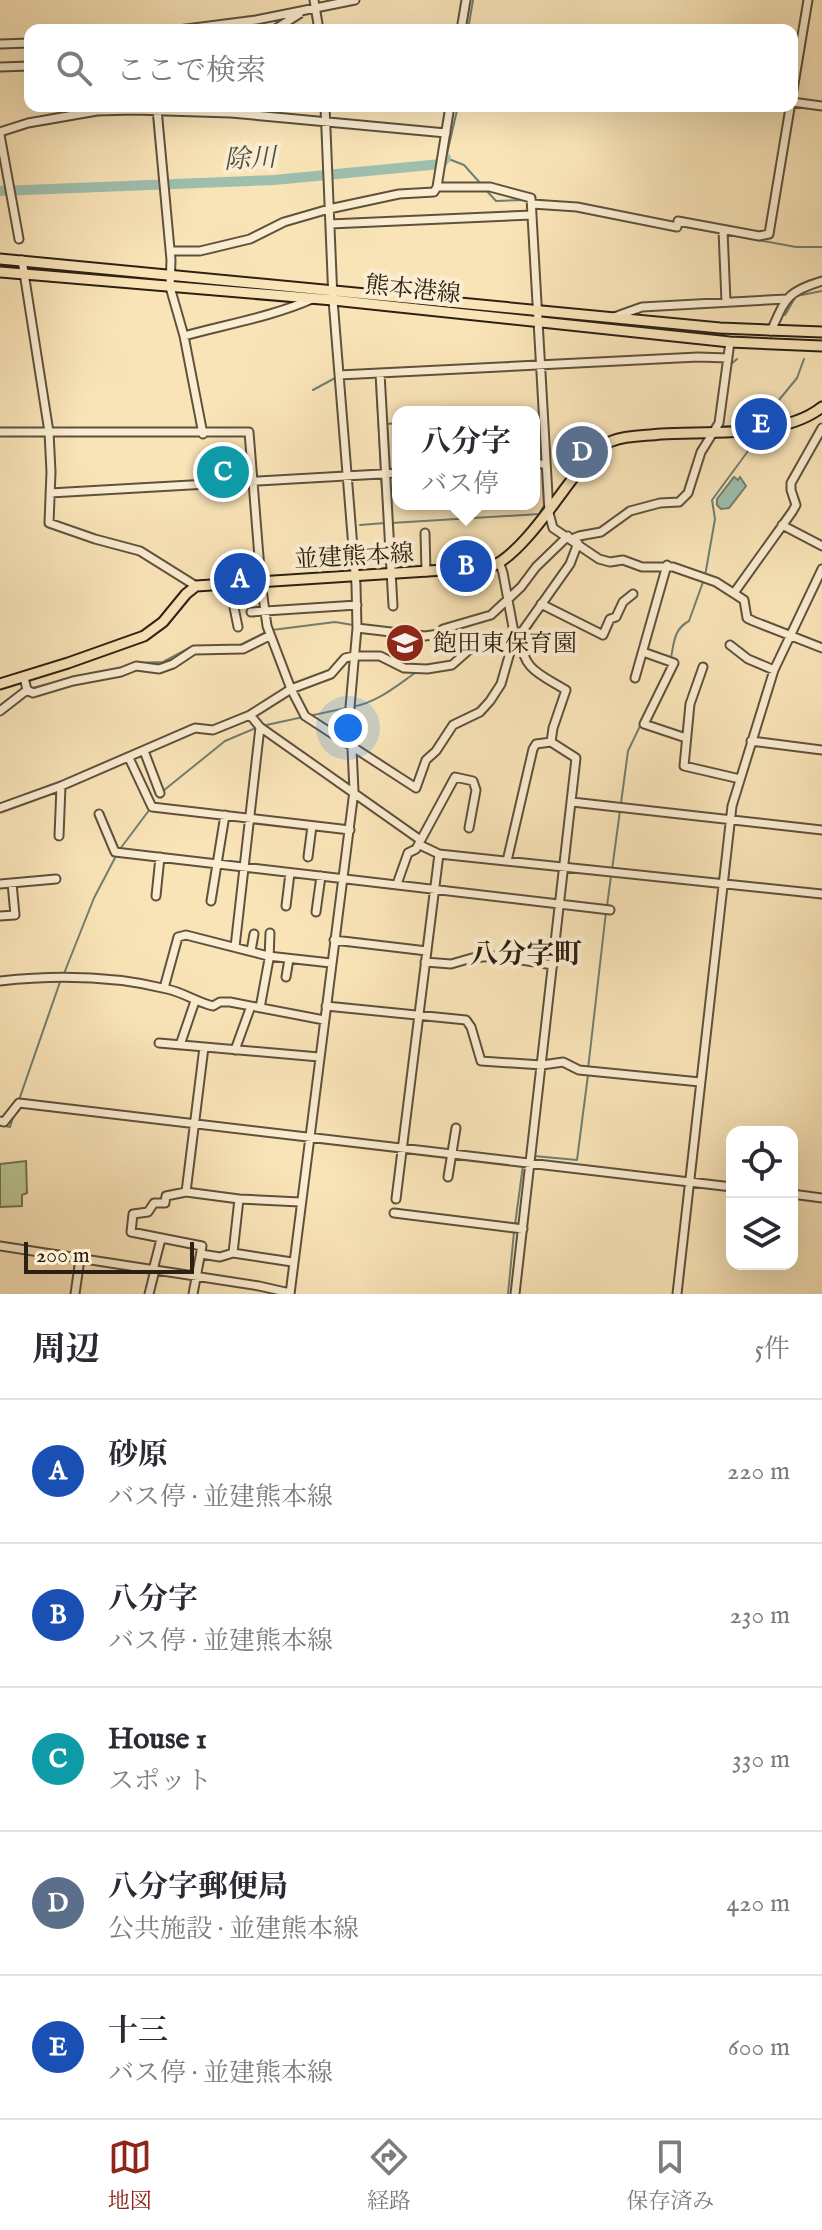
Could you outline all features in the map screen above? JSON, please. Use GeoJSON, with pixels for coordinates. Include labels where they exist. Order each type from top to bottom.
{"type":"FeatureCollection","features":[{"type":"Feature","properties":{"kind":"main road","name":"熊本港線"},"geometry":{"type":"LineString","coordinates":[[0,259],[169,273],[539,323],[730,342],[822,346]]}},
{"type":"Feature","properties":{"kind":"main road","name":"熊本港線"},"geometry":{"type":"LineString","coordinates":[[0,272],[314,299],[333,295],[771,331],[822,332]]}},
{"type":"Feature","properties":{"kind":"main road"},"geometry":{"type":"LineString","coordinates":[[500,564],[518,549],[593,454],[612,441],[637,436],[764,428],[799,420],[822,407]]}},
{"type":"Feature","properties":{"kind":"main road","name":"並建熊本線"},"geometry":{"type":"LineString","coordinates":[[196,586],[480,569],[500,564]]}},
{"type":"Feature","properties":{"kind":"main road"},"geometry":{"type":"LineString","coordinates":[[0,684],[144,636],[163,622],[196,586]]}},
{"type":"Feature","properties":{"kind":"street"},"geometry":{"type":"LineString","coordinates":[[314,0],[318,24]]}},
{"type":"Feature","properties":{"kind":"street"},"geometry":{"type":"LineString","coordinates":[[220,24],[303,12],[355,0]]}},
{"type":"Feature","properties":{"kind":"street"},"geometry":{"type":"LineString","coordinates":[[462,24],[466,0]]}},
{"type":"Feature","properties":{"kind":"street"},"geometry":{"type":"LineString","coordinates":[[798,68],[808,0]]}},
{"type":"Feature","properties":{"kind":"street"},"geometry":{"type":"LineString","coordinates":[[284,24],[303,12]]}},
{"type":"Feature","properties":{"kind":"street"},"geometry":{"type":"LineString","coordinates":[[0,44],[24,43]]}},
{"type":"Feature","properties":{"kind":"street"},"geometry":{"type":"LineString","coordinates":[[0,67],[24,66]]}},
{"type":"Feature","properties":{"kind":"street"},"geometry":{"type":"LineString","coordinates":[[798,103],[822,106]]}},
{"type":"Feature","properties":{"kind":"street"},"geometry":{"type":"LineString","coordinates":[[19,239],[0,133],[28,123],[91,112]]}},
{"type":"Feature","properties":{"kind":"street"},"geometry":{"type":"LineString","coordinates":[[157,112],[170,251],[170,287],[184,336],[203,434]]}},
{"type":"Feature","properties":{"kind":"street"},"geometry":{"type":"LineString","coordinates":[[208,112],[446,133]]}},
{"type":"Feature","properties":{"kind":"street"},"geometry":{"type":"LineString","coordinates":[[272,117],[273,112]]}},
{"type":"Feature","properties":{"kind":"street"},"geometry":{"type":"LineString","coordinates":[[0,1246],[196,1276],[290,1294],[354,791],[350,698],[357,628],[356,576],[333,295],[325,112]]}},
{"type":"Feature","properties":{"kind":"street"},"geometry":{"type":"LineString","coordinates":[[170,251],[200,251],[250,239],[284,222],[329,209],[399,194],[434,192],[449,112]]}},
{"type":"Feature","properties":{"kind":"street"},"geometry":{"type":"LineString","coordinates":[[532,204],[577,207],[677,227],[678,221],[759,236],[769,234],[791,112]]}},
{"type":"Feature","properties":{"kind":"street"},"geometry":{"type":"LineString","coordinates":[[437,187],[490,187],[531,198],[552,527],[599,559],[610,562],[623,560],[642,567],[667,565],[716,582],[744,600],[747,618],[822,648]]}},
{"type":"Feature","properties":{"kind":"street"},"geometry":{"type":"LineString","coordinates":[[330,224],[532,215]]}},
{"type":"Feature","properties":{"kind":"street"},"geometry":{"type":"LineString","coordinates":[[723,230],[726,302]]}},
{"type":"Feature","properties":{"kind":"street"},"geometry":{"type":"LineString","coordinates":[[22,260],[49,432],[49,523],[140,551],[196,586]]}},
{"type":"Feature","properties":{"kind":"street"},"geometry":{"type":"LineString","coordinates":[[771,331],[786,299],[793,292],[822,281]]}},
{"type":"Feature","properties":{"kind":"street"},"geometry":{"type":"LineString","coordinates":[[184,336],[283,312],[314,299]]}},
{"type":"Feature","properties":{"kind":"street"},"geometry":{"type":"LineString","coordinates":[[612,317],[642,307],[786,299]]}},
{"type":"Feature","properties":{"kind":"street"},"geometry":{"type":"LineString","coordinates":[[357,628],[425,636],[491,615],[536,567],[579,536],[601,532],[630,511],[660,503],[679,502],[688,493],[701,452],[719,423],[730,342]]}},
{"type":"Feature","properties":{"kind":"street"},"geometry":{"type":"LineString","coordinates":[[339,375],[728,358]]}},
{"type":"Feature","properties":{"kind":"street"},"geometry":{"type":"LineString","coordinates":[[380,373],[393,606]]}},
{"type":"Feature","properties":{"kind":"street"},"geometry":{"type":"LineString","coordinates":[[734,593],[796,505],[791,483],[822,428]]}},
{"type":"Feature","properties":{"kind":"street"},"geometry":{"type":"LineString","coordinates":[[0,432],[249,432],[261,582],[269,636],[291,689],[305,716],[416,788],[426,760],[436,751],[453,725],[480,712],[501,684],[517,637],[570,564],[573,540]]}},
{"type":"Feature","properties":{"kind":"street"},"geometry":{"type":"LineString","coordinates":[[540,464],[546,464]]}},
{"type":"Feature","properties":{"kind":"street"},"geometry":{"type":"LineString","coordinates":[[50,493],[392,474]]}},
{"type":"Feature","properties":{"kind":"street"},"geometry":{"type":"LineString","coordinates":[[782,525],[822,546]]}},
{"type":"Feature","properties":{"kind":"street"},"geometry":{"type":"LineString","coordinates":[[425,533],[426,572]]}},
{"type":"Feature","properties":{"kind":"street"},"geometry":{"type":"LineString","coordinates":[[500,564],[522,656],[529,665],[566,690],[551,742]]}},
{"type":"Feature","properties":{"kind":"street"},"geometry":{"type":"LineString","coordinates":[[635,678],[667,565]]}},
{"type":"Feature","properties":{"kind":"street"},"geometry":{"type":"LineString","coordinates":[[677,1294],[732,806],[774,670],[822,569]]}},
{"type":"Feature","properties":{"kind":"street"},"geometry":{"type":"LineString","coordinates":[[229,583],[238,627]]}},
{"type":"Feature","properties":{"kind":"street"},"geometry":{"type":"LineString","coordinates":[[541,604],[603,635],[610,619],[616,617],[623,602],[633,594]]}},
{"type":"Feature","properties":{"kind":"street"},"geometry":{"type":"LineString","coordinates":[[251,612],[357,605]]}},
{"type":"Feature","properties":{"kind":"street"},"geometry":{"type":"LineString","coordinates":[[27,690],[33,693],[136,666],[159,669],[194,650],[235,651],[269,636]]}},
{"type":"Feature","properties":{"kind":"street"},"geometry":{"type":"LineString","coordinates":[[0,808],[61,786],[195,728],[213,730],[250,715],[291,689],[331,674],[345,658],[380,656],[404,668],[427,669],[452,665],[469,650],[517,637]]}},
{"type":"Feature","properties":{"kind":"street"},"geometry":{"type":"LineString","coordinates":[[730,645],[748,659],[774,670]]}},
{"type":"Feature","properties":{"kind":"street"},"geometry":{"type":"LineString","coordinates":[[643,652],[674,663],[644,724],[686,738]]}},
{"type":"Feature","properties":{"kind":"street"},"geometry":{"type":"LineString","coordinates":[[703,667],[690,704],[683,762],[686,768],[740,779]]}},
{"type":"Feature","properties":{"kind":"street"},"geometry":{"type":"LineString","coordinates":[[24,677],[27,690]]}},
{"type":"Feature","properties":{"kind":"street"},"geometry":{"type":"LineString","coordinates":[[0,711],[27,690]]}},
{"type":"Feature","properties":{"kind":"street"},"geometry":{"type":"LineString","coordinates":[[250,715],[260,727],[419,839],[420,845],[439,854],[822,894]]}},
{"type":"Feature","properties":{"kind":"street"},"geometry":{"type":"LineString","coordinates":[[235,947],[260,727]]}},
{"type":"Feature","properties":{"kind":"street"},"geometry":{"type":"LineString","coordinates":[[751,741],[822,750]]}},
{"type":"Feature","properties":{"kind":"street"},"geometry":{"type":"LineString","coordinates":[[507,861],[533,749],[536,744],[551,742],[576,758],[530,1164],[517,1228],[515,1294]]}},
{"type":"Feature","properties":{"kind":"street"},"geometry":{"type":"LineString","coordinates":[[144,751],[160,793]]}},
{"type":"Feature","properties":{"kind":"street"},"geometry":{"type":"LineString","coordinates":[[129,758],[152,807],[350,830]]}},
{"type":"Feature","properties":{"kind":"street"},"geometry":{"type":"LineString","coordinates":[[397,884],[408,853],[416,849],[455,777],[473,781],[476,790],[469,828]]}},
{"type":"Feature","properties":{"kind":"street"},"geometry":{"type":"LineString","coordinates":[[59,836],[61,786]]}},
{"type":"Feature","properties":{"kind":"street"},"geometry":{"type":"LineString","coordinates":[[572,802],[822,830]]}},
{"type":"Feature","properties":{"kind":"street"},"geometry":{"type":"LineString","coordinates":[[99,814],[115,852],[610,910]]}},
{"type":"Feature","properties":{"kind":"street"},"geometry":{"type":"LineString","coordinates":[[211,901],[225,815]]}},
{"type":"Feature","properties":{"kind":"street"},"geometry":{"type":"LineString","coordinates":[[308,857],[312,826]]}},
{"type":"Feature","properties":{"kind":"street"},"geometry":{"type":"LineString","coordinates":[[396,1199],[439,854]]}},
{"type":"Feature","properties":{"kind":"street"},"geometry":{"type":"LineString","coordinates":[[156,896],[160,857]]}},
{"type":"Feature","properties":{"kind":"street"},"geometry":{"type":"LineString","coordinates":[[286,906],[290,873]]}},
{"type":"Feature","properties":{"kind":"street"},"geometry":{"type":"LineString","coordinates":[[316,912],[321,876]]}},
{"type":"Feature","properties":{"kind":"street"},"geometry":{"type":"LineString","coordinates":[[0,884],[56,879]]}},
{"type":"Feature","properties":{"kind":"street"},"geometry":{"type":"LineString","coordinates":[[0,916],[15,915],[12,883]]}},
{"type":"Feature","properties":{"kind":"street"},"geometry":{"type":"LineString","coordinates":[[260,1008],[270,933]]}},
{"type":"Feature","properties":{"kind":"street"},"geometry":{"type":"LineString","coordinates":[[251,951],[254,934]]}},
{"type":"Feature","properties":{"kind":"street"},"geometry":{"type":"LineString","coordinates":[[164,988],[180,936],[186,935],[268,956],[331,963]]}},
{"type":"Feature","properties":{"kind":"street"},"geometry":{"type":"LineString","coordinates":[[334,940],[427,951]]}},
{"type":"Feature","properties":{"kind":"street"},"geometry":{"type":"LineString","coordinates":[[425,962],[451,964],[495,956],[553,965]]}},
{"type":"Feature","properties":{"kind":"street"},"geometry":{"type":"LineString","coordinates":[[286,977],[289,959]]}},
{"type":"Feature","properties":{"kind":"street"},"geometry":{"type":"LineString","coordinates":[[0,981],[75,978],[164,988],[213,1006],[224,1001],[324,1020]]}},
{"type":"Feature","properties":{"kind":"street"},"geometry":{"type":"LineString","coordinates":[[180,1045],[195,1001]]}},
{"type":"Feature","properties":{"kind":"street"},"geometry":{"type":"LineString","coordinates":[[235,1050],[251,1006]]}},
{"type":"Feature","properties":{"kind":"street"},"geometry":{"type":"LineString","coordinates":[[326,1006],[466,1020],[481,1061],[542,1065],[563,1062],[579,1070],[700,1082]]}},
{"type":"Feature","properties":{"kind":"street"},"geometry":{"type":"LineString","coordinates":[[159,1043],[319,1057]]}},
{"type":"Feature","properties":{"kind":"street"},"geometry":{"type":"LineString","coordinates":[[186,1192],[204,1047]]}},
{"type":"Feature","properties":{"kind":"street"},"geometry":{"type":"LineString","coordinates":[[0,1121],[9,1118],[19,1103],[726,1186]]}},
{"type":"Feature","properties":{"kind":"street"},"geometry":{"type":"LineString","coordinates":[[448,1177],[456,1128]]}},
{"type":"Feature","properties":{"kind":"street"},"geometry":{"type":"LineString","coordinates":[[193,1294],[202,1246],[131,1232],[133,1214],[148,1212],[154,1203],[165,1203],[170,1194],[186,1192],[300,1202]]}},
{"type":"Feature","properties":{"kind":"street"},"geometry":{"type":"LineString","coordinates":[[798,1195],[822,1198]]}},
{"type":"Feature","properties":{"kind":"street"},"geometry":{"type":"LineString","coordinates":[[233,1253],[239,1199]]}},
{"type":"Feature","properties":{"kind":"street"},"geometry":{"type":"LineString","coordinates":[[394,1213],[517,1228]]}},
{"type":"Feature","properties":{"kind":"street"},"geometry":{"type":"LineString","coordinates":[[149,1294],[161,1239]]}},
{"type":"Feature","properties":{"kind":"street"},"geometry":{"type":"LineString","coordinates":[[201,1254],[220,1257],[233,1253],[292,1262]]}},
{"type":"Feature","properties":{"kind":"street"},"geometry":{"type":"LineString","coordinates":[[75,1294],[80,1259]]}},
{"type":"Feature","properties":{"kind":"green space"},"geometry":{"type":"Polygon","coordinates":[[[26,1161],[27,1193],[22,1195],[22,1206],[0,1207],[0,1164],[26,1161]]]}},
{"type":"Feature","properties":{"kind":"shaded area"},"geometry":{"type":"Polygon","coordinates":[[[734,477],[738,480],[740,477],[746,486],[729,508],[721,509],[717,499],[734,477]]]}},
{"type":"Feature","properties":{"kind":"waterway","name":"除川"},"geometry":{"type":"LineString","coordinates":[[469,24],[473,0]]}},
{"type":"Feature","properties":{"kind":"waterway","name":"除川"},"geometry":{"type":"LineString","coordinates":[[457,112],[446,158],[464,165],[481,184]]}},
{"type":"Feature","properties":{"kind":"waterway","name":"除川"},"geometry":{"type":"LineString","coordinates":[[0,191],[274,180],[441,164],[446,158]]}},
{"type":"Feature","properties":{"kind":"waterway"},"geometry":{"type":"LineString","coordinates":[[485,189],[496,201],[525,200]]}},
{"type":"Feature","properties":{"kind":"waterway"},"geometry":{"type":"LineString","coordinates":[[535,200],[569,203]]}},
{"type":"Feature","properties":{"kind":"waterway"},"geometry":{"type":"LineString","coordinates":[[681,226],[796,247],[822,247]]}},
{"type":"Feature","properties":{"kind":"waterway"},"geometry":{"type":"LineString","coordinates":[[785,315],[796,296],[822,291]]}},
{"type":"Feature","properties":{"kind":"waterway"},"geometry":{"type":"LineString","coordinates":[[674,355],[688,354]]}},
{"type":"Feature","properties":{"kind":"waterway"},"geometry":{"type":"LineString","coordinates":[[730,365],[737,359]]}},
{"type":"Feature","properties":{"kind":"waterway"},"geometry":{"type":"LineString","coordinates":[[764,426],[770,411],[797,378],[804,359]]}},
{"type":"Feature","properties":{"kind":"waterway"},"geometry":{"type":"LineString","coordinates":[[313,390],[337,377]]}},
{"type":"Feature","properties":{"kind":"waterway"},"geometry":{"type":"LineString","coordinates":[[376,377],[381,470]]}},
{"type":"Feature","properties":{"kind":"waterway"},"geometry":{"type":"LineString","coordinates":[[387,424],[392,424]]}},
{"type":"Feature","properties":{"kind":"waterway"},"geometry":{"type":"LineString","coordinates":[[705,576],[715,519],[712,500],[762,432]]}},
{"type":"Feature","properties":{"kind":"waterway"},"geometry":{"type":"LineString","coordinates":[[381,476],[382,488]]}},
{"type":"Feature","properties":{"kind":"waterway"},"geometry":{"type":"LineString","coordinates":[[391,523],[539,514],[546,502]]}},
{"type":"Feature","properties":{"kind":"waterway"},"geometry":{"type":"LineString","coordinates":[[360,525],[385,523]]}},
{"type":"Feature","properties":{"kind":"waterway"},"geometry":{"type":"LineString","coordinates":[[549,600],[570,569]]}},
{"type":"Feature","properties":{"kind":"waterway"},"geometry":{"type":"LineString","coordinates":[[671,658],[676,636],[689,621],[703,582]]}},
{"type":"Feature","properties":{"kind":"waterway"},"geometry":{"type":"LineString","coordinates":[[495,616],[505,606]]}},
{"type":"Feature","properties":{"kind":"waterway"},"geometry":{"type":"LineString","coordinates":[[523,640],[543,608]]}},
{"type":"Feature","properties":{"kind":"waterway"},"geometry":{"type":"LineString","coordinates":[[272,630],[335,622],[353,625]]}},
{"type":"Feature","properties":{"kind":"waterway"},"geometry":{"type":"LineString","coordinates":[[359,624],[384,628]]}},
{"type":"Feature","properties":{"kind":"waterway"},"geometry":{"type":"LineString","coordinates":[[240,645],[266,632]]}},
{"type":"Feature","properties":{"kind":"waterway"},"geometry":{"type":"LineString","coordinates":[[118,669],[135,663],[163,662],[191,647],[226,646]]}},
{"type":"Feature","properties":{"kind":"waterway"},"geometry":{"type":"LineString","coordinates":[[79,677],[107,671]]}},
{"type":"Feature","properties":{"kind":"waterway"},"geometry":{"type":"LineString","coordinates":[[352,707],[377,698],[420,672]]}},
{"type":"Feature","properties":{"kind":"waterway"},"geometry":{"type":"LineString","coordinates":[[612,870],[628,751],[663,678]]}},
{"type":"Feature","properties":{"kind":"waterway"},"geometry":{"type":"LineString","coordinates":[[32,688],[53,683]]}},
{"type":"Feature","properties":{"kind":"waterway"},"geometry":{"type":"LineString","coordinates":[[309,716],[346,708]]}},
{"type":"Feature","properties":{"kind":"waterway"},"geometry":{"type":"LineString","coordinates":[[262,726],[303,717]]}},
{"type":"Feature","properties":{"kind":"waterway"},"geometry":{"type":"LineString","coordinates":[[163,791],[225,741],[256,728]]}},
{"type":"Feature","properties":{"kind":"waterway"},"geometry":{"type":"LineString","coordinates":[[120,849],[150,809]]}},
{"type":"Feature","properties":{"kind":"waterway"},"geometry":{"type":"LineString","coordinates":[[63,976],[94,898],[117,854]]}},
{"type":"Feature","properties":{"kind":"waterway"},"geometry":{"type":"LineString","coordinates":[[607,906],[611,876]]}},
{"type":"Feature","properties":{"kind":"waterway"},"geometry":{"type":"LineString","coordinates":[[588,1069],[606,912]]}},
{"type":"Feature","properties":{"kind":"waterway"},"geometry":{"type":"LineString","coordinates":[[19,1100],[60,982]]}},
{"type":"Feature","properties":{"kind":"waterway"},"geometry":{"type":"LineString","coordinates":[[534,1156],[577,1160],[588,1075]]}},
{"type":"Feature","properties":{"kind":"waterway"},"geometry":{"type":"LineString","coordinates":[[0,1125],[10,1127],[14,1114]]}},
{"type":"Feature","properties":{"kind":"waterway"},"geometry":{"type":"LineString","coordinates":[[515,1225],[523,1165]]}},
{"type":"Feature","properties":{"kind":"waterway"},"geometry":{"type":"LineString","coordinates":[[508,1294],[514,1232]]}},
{"type":"Feature","properties":{"kind":"place","name":"十三"},"geometry":{"type":"Point","coordinates":[761,424]}},
{"type":"Feature","properties":{"kind":"place","name":"八分字郵便局"},"geometry":{"type":"Point","coordinates":[582,452]}},
{"type":"Feature","properties":{"kind":"place","name":"House 1"},"geometry":{"type":"Point","coordinates":[223,472]}},
{"type":"Feature","properties":{"kind":"place","name":"八分字"},"geometry":{"type":"Point","coordinates":[466,566]}},
{"type":"Feature","properties":{"kind":"place","name":"砂原"},"geometry":{"type":"Point","coordinates":[240,579]}},
{"type":"Feature","properties":{"kind":"place","name":"飽田東保育園"},"geometry":{"type":"Point","coordinates":[405,643]}},
{"type":"Feature","properties":{"kind":"district","name":"八分字町"},"geometry":{"type":"Point","coordinates":[526,953]}}]}
